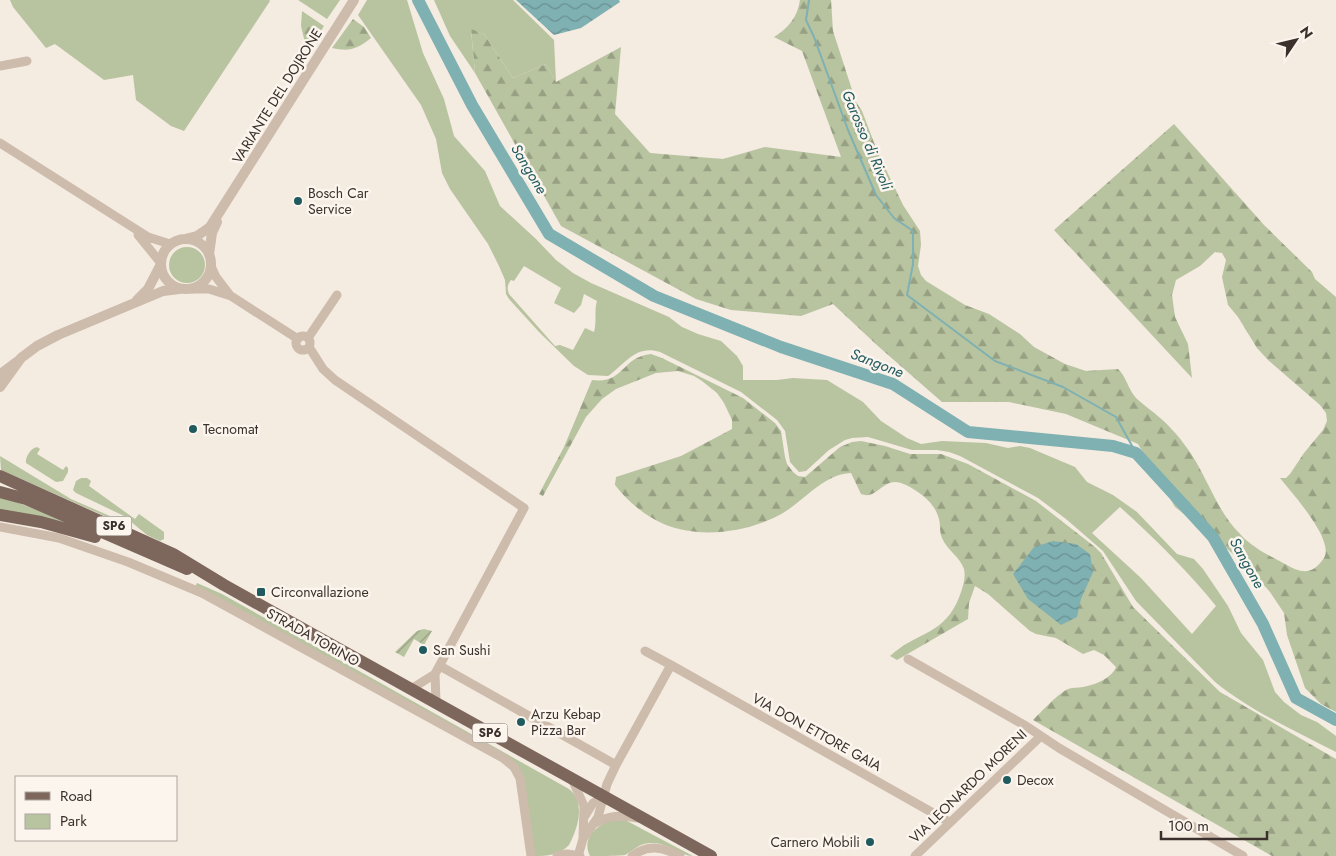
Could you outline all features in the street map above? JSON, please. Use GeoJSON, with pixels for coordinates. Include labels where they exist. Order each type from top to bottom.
{"type":"FeatureCollection","features":[{"type":"Feature","properties":{"kind":"main road","name":"STRADA TORINO"},"geometry":{"type":"LineString","coordinates":[[0,476],[173,554],[224,585],[710,856]]}},
{"type":"Feature","properties":{"kind":"main road","name":"STRADA TORINO"},"geometry":{"type":"LineString","coordinates":[[0,492],[26,499],[224,585]]}},
{"type":"Feature","properties":{"kind":"main road","name":"SP6"},"geometry":{"type":"LineString","coordinates":[[0,514],[83,533],[111,542],[202,580],[224,585]]}},
{"type":"Feature","properties":{"kind":"street","name":"VARIANTE DEL DOJRONE"},"geometry":{"type":"LineString","coordinates":[[185,239],[197,236],[210,226],[354,0]]}},
{"type":"Feature","properties":{"kind":"street"},"geometry":{"type":"LineString","coordinates":[[0,66],[27,61]]}},
{"type":"Feature","properties":{"kind":"street"},"geometry":{"type":"LineString","coordinates":[[0,143],[148,237],[170,244]]}},
{"type":"Feature","properties":{"kind":"street","name":"VARIANTE DEL DOJRONE"},"geometry":{"type":"LineString","coordinates":[[209,254],[212,233],[223,207]]}},
{"type":"Feature","properties":{"kind":"street"},"geometry":{"type":"LineString","coordinates":[[123,221],[142,239],[160,263],[165,278],[171,285],[179,289]]}},
{"type":"Feature","properties":{"kind":"street"},"geometry":{"type":"LineString","coordinates":[[130,305],[148,289],[164,250],[177,240],[185,239],[200,243],[209,254],[216,276],[231,296]]}},
{"type":"Feature","properties":{"kind":"street"},"geometry":{"type":"LineString","coordinates":[[192,289],[207,279],[212,266]]}},
{"type":"Feature","properties":{"kind":"street"},"geometry":{"type":"LineString","coordinates":[[0,374],[37,346],[163,291],[209,289],[231,296],[298,338],[304,336],[316,360],[335,380],[524,508],[440,666],[435,674],[411,689]]}},
{"type":"Feature","properties":{"kind":"street"},"geometry":{"type":"LineString","coordinates":[[308,342],[337,295]]}},
{"type":"Feature","properties":{"kind":"street"},"geometry":{"type":"LineString","coordinates":[[0,387],[21,358]]}},
{"type":"Feature","properties":{"kind":"street","name":"STRADA TORINO"},"geometry":{"type":"LineString","coordinates":[[0,527],[60,538],[128,562],[202,593],[503,758],[514,766],[520,778],[531,856]]}},
{"type":"Feature","properties":{"kind":"street","name":"VIA DON ETTORE GAIA"},"geometry":{"type":"LineString","coordinates":[[646,651],[949,822]]}},
{"type":"Feature","properties":{"kind":"street","name":"VIA LEONARDO MORENI"},"geometry":{"type":"LineString","coordinates":[[908,659],[1026,726],[1059,748],[1243,856]]}},
{"type":"Feature","properties":{"kind":"street"},"geometry":{"type":"LineString","coordinates":[[583,839],[601,810],[603,797],[616,765],[672,665]]}},
{"type":"Feature","properties":{"kind":"street"},"geometry":{"type":"LineString","coordinates":[[440,666],[616,765]]}},
{"type":"Feature","properties":{"kind":"street"},"geometry":{"type":"LineString","coordinates":[[435,674],[436,702]]}},
{"type":"Feature","properties":{"kind":"street","name":"VIA LEONARDO MORENI"},"geometry":{"type":"LineString","coordinates":[[915,856],[1041,736]]}},
{"type":"Feature","properties":{"kind":"street"},"geometry":{"type":"LineString","coordinates":[[557,856],[567,854],[579,856],[583,839],[584,819],[582,800],[572,779]]}},
{"type":"Feature","properties":{"kind":"street"},"geometry":{"type":"LineString","coordinates":[[584,819],[588,809],[603,797]]}},
{"type":"Feature","properties":{"kind":"street"},"geometry":{"type":"LineString","coordinates":[[593,824],[616,815],[643,819]]}},
{"type":"Feature","properties":{"kind":"street"},"geometry":{"type":"LineString","coordinates":[[632,856],[640,851],[652,848],[662,848],[680,856]]}},
{"type":"Feature","properties":{"kind":"green space"},"geometry":{"type":"Polygon","coordinates":[[[10,0],[270,1],[184,131],[171,126],[136,100],[133,75],[104,80],[55,44],[46,48],[13,7],[10,0]]]}},
{"type":"Feature","properties":{"kind":"green space"},"geometry":{"type":"Polygon","coordinates":[[[298,0],[340,0],[327,19],[298,0]]]}},
{"type":"Feature","properties":{"kind":"green space"},"geometry":{"type":"Polygon","coordinates":[[[367,0],[407,0],[423,53],[444,99],[454,136],[485,171],[500,206],[556,260],[573,273],[591,283],[669,317],[682,327],[721,341],[737,356],[743,366],[743,380],[793,378],[827,380],[863,402],[881,421],[907,438],[921,444],[942,441],[986,443],[1008,448],[1020,446],[1030,448],[1075,467],[1087,482],[1113,495],[1137,512],[1177,554],[1194,559],[1228,606],[1241,633],[1263,660],[1275,692],[1284,702],[1301,715],[1317,722],[1336,736],[1336,752],[1258,711],[1215,682],[1136,601],[1103,551],[1038,498],[960,456],[937,450],[912,450],[868,437],[852,438],[829,450],[806,471],[799,472],[790,462],[785,431],[777,420],[741,392],[660,352],[652,350],[637,353],[608,376],[588,375],[574,366],[509,299],[506,294],[505,280],[488,244],[450,189],[442,173],[436,139],[421,105],[358,15],[367,0]],[[524,266],[514,281],[511,280],[508,289],[509,294],[555,346],[560,345],[573,350],[585,328],[594,332],[597,301],[584,294],[581,305],[574,313],[554,303],[561,288],[524,266]],[[1120,507],[1092,533],[1141,578],[1192,634],[1216,606],[1170,555],[1120,507]]]}},
{"type":"Feature","properties":{"kind":"green space"},"geometry":{"type":"Polygon","coordinates":[[[434,0],[513,0],[554,40],[556,82],[546,64],[513,78],[484,34],[471,30],[475,73],[450,36],[434,0]]]}},
{"type":"Feature","properties":{"kind":"green space"},"geometry":{"type":"Polygon","coordinates":[[[800,0],[831,0],[833,31],[856,102],[862,111],[878,153],[903,205],[920,231],[921,245],[918,266],[921,275],[926,281],[965,305],[989,314],[1020,334],[1034,347],[1065,364],[1086,371],[1118,369],[1136,398],[1163,420],[1183,443],[1232,525],[1256,548],[1301,571],[1311,570],[1320,564],[1326,550],[1318,528],[1280,478],[1286,478],[1290,474],[1323,430],[1327,421],[1326,413],[1320,405],[1268,360],[1257,348],[1238,317],[1228,305],[1222,277],[1226,260],[1222,253],[1215,252],[1200,266],[1176,280],[1172,295],[1175,317],[1188,344],[1192,378],[1054,230],[1174,124],[1264,225],[1312,272],[1315,279],[1336,297],[1336,712],[1321,704],[1305,688],[1287,635],[1284,613],[1270,592],[1246,565],[1175,507],[1138,444],[1066,414],[1009,402],[942,402],[833,304],[801,316],[731,310],[696,299],[561,226],[475,73],[471,29],[484,34],[513,78],[546,64],[556,82],[621,47],[615,114],[650,153],[723,159],[765,147],[841,157],[802,51],[774,37],[791,22],[800,0]]]}},
{"type":"Feature","properties":{"kind":"green space"},"geometry":{"type":"Polygon","coordinates":[[[302,11],[324,26],[312,45],[306,47],[301,26],[302,11]]]}},
{"type":"Feature","properties":{"kind":"green space"},"geometry":{"type":"Polygon","coordinates":[[[353,19],[364,27],[371,38],[353,49],[332,48],[353,19]]]}},
{"type":"Feature","properties":{"kind":"green space"},"geometry":{"type":"Polygon","coordinates":[[[187,247],[200,252],[205,265],[200,278],[187,283],[174,278],[169,265],[174,252],[187,247]]]}},
{"type":"Feature","properties":{"kind":"green space"},"geometry":{"type":"Polygon","coordinates":[[[651,354],[743,398],[775,423],[781,431],[787,464],[798,476],[805,477],[840,447],[852,442],[861,441],[910,454],[941,454],[968,464],[1036,501],[1101,553],[1133,607],[1220,692],[1336,759],[1336,856],[1272,856],[1033,720],[1064,691],[1070,688],[1098,683],[1107,678],[1116,667],[1104,655],[1094,650],[1083,654],[1056,638],[1030,631],[988,594],[975,586],[969,603],[968,619],[897,660],[890,656],[910,642],[930,632],[947,618],[960,595],[965,572],[957,557],[942,538],[939,519],[933,506],[906,485],[892,482],[872,494],[861,494],[851,473],[841,474],[815,488],[791,508],[770,520],[741,529],[726,531],[695,532],[666,525],[651,518],[615,485],[616,477],[681,456],[732,429],[732,420],[717,393],[694,376],[678,371],[656,373],[616,389],[602,399],[586,417],[543,496],[539,494],[564,447],[592,380],[611,378],[634,360],[651,354]]]}},
{"type":"Feature","properties":{"kind":"green space"},"geometry":{"type":"Polygon","coordinates":[[[37,447],[40,449],[37,454],[63,470],[66,466],[68,468],[63,481],[56,482],[26,463],[29,453],[37,447]]]}},
{"type":"Feature","properties":{"kind":"green space"},"geometry":{"type":"Polygon","coordinates":[[[0,456],[71,499],[119,520],[118,522],[1,470],[0,456]]]}},
{"type":"Feature","properties":{"kind":"green space"},"geometry":{"type":"Polygon","coordinates":[[[81,478],[87,478],[91,481],[89,486],[135,519],[139,514],[164,532],[164,539],[160,541],[147,535],[124,516],[76,493],[73,490],[76,481],[81,478]]]}},
{"type":"Feature","properties":{"kind":"green space"},"geometry":{"type":"Polygon","coordinates":[[[0,496],[77,525],[0,511],[0,496]]]}},
{"type":"Feature","properties":{"kind":"green space"},"geometry":{"type":"Polygon","coordinates":[[[197,583],[222,594],[569,789],[577,801],[579,816],[569,845],[557,853],[535,856],[521,772],[195,587],[197,583]]]}},
{"type":"Feature","properties":{"kind":"green space"},"geometry":{"type":"Polygon","coordinates":[[[424,629],[432,631],[424,645],[414,639],[404,657],[395,652],[417,631],[424,629]]]}},
{"type":"Feature","properties":{"kind":"green space"},"geometry":{"type":"Polygon","coordinates":[[[611,819],[627,821],[693,856],[664,845],[647,843],[640,845],[625,855],[590,856],[588,850],[589,838],[596,829],[611,819]]]}},
{"type":"Feature","properties":{"kind":"water"},"geometry":{"type":"Polygon","coordinates":[[[516,0],[619,0],[620,2],[581,28],[554,35],[516,0]]]}},
{"type":"Feature","properties":{"kind":"water"},"geometry":{"type":"Polygon","coordinates":[[[1053,541],[1076,544],[1090,554],[1093,572],[1081,599],[1077,617],[1061,625],[1028,599],[1013,574],[1034,547],[1053,541]]]}},
{"type":"Feature","properties":{"kind":"waterway","name":"Sangone"},"geometry":{"type":"LineString","coordinates":[[418,0],[472,105],[549,234],[654,296],[781,347],[893,384],[968,432],[1113,446],[1136,453],[1213,537],[1263,624],[1296,698],[1336,720]]}},
{"type":"Feature","properties":{"kind":"waterway","name":"Garosso di Rivoli"},"geometry":{"type":"LineString","coordinates":[[809,0],[806,20],[848,130],[876,195],[894,218],[913,231],[913,264],[907,295],[995,361],[1063,387],[1116,417],[1136,453]]}},
{"type":"Feature","properties":{"kind":"place","name":"Bosch Car Service"},"geometry":{"type":"Point","coordinates":[298,201]}},
{"type":"Feature","properties":{"kind":"place","name":"Tecnomat"},"geometry":{"type":"Point","coordinates":[193,429]}},
{"type":"Feature","properties":{"kind":"place","name":"Circonvallazione"},"geometry":{"type":"Point","coordinates":[261,592]}},
{"type":"Feature","properties":{"kind":"place","name":"San Sushi"},"geometry":{"type":"Point","coordinates":[423,650]}},
{"type":"Feature","properties":{"kind":"place","name":"Arzu Kebap Pizza Bar"},"geometry":{"type":"Point","coordinates":[521,722]}},
{"type":"Feature","properties":{"kind":"place","name":"Decox"},"geometry":{"type":"Point","coordinates":[1007,780]}},
{"type":"Feature","properties":{"kind":"place","name":"Carnero Mobili"},"geometry":{"type":"Point","coordinates":[870,842]}}]}
